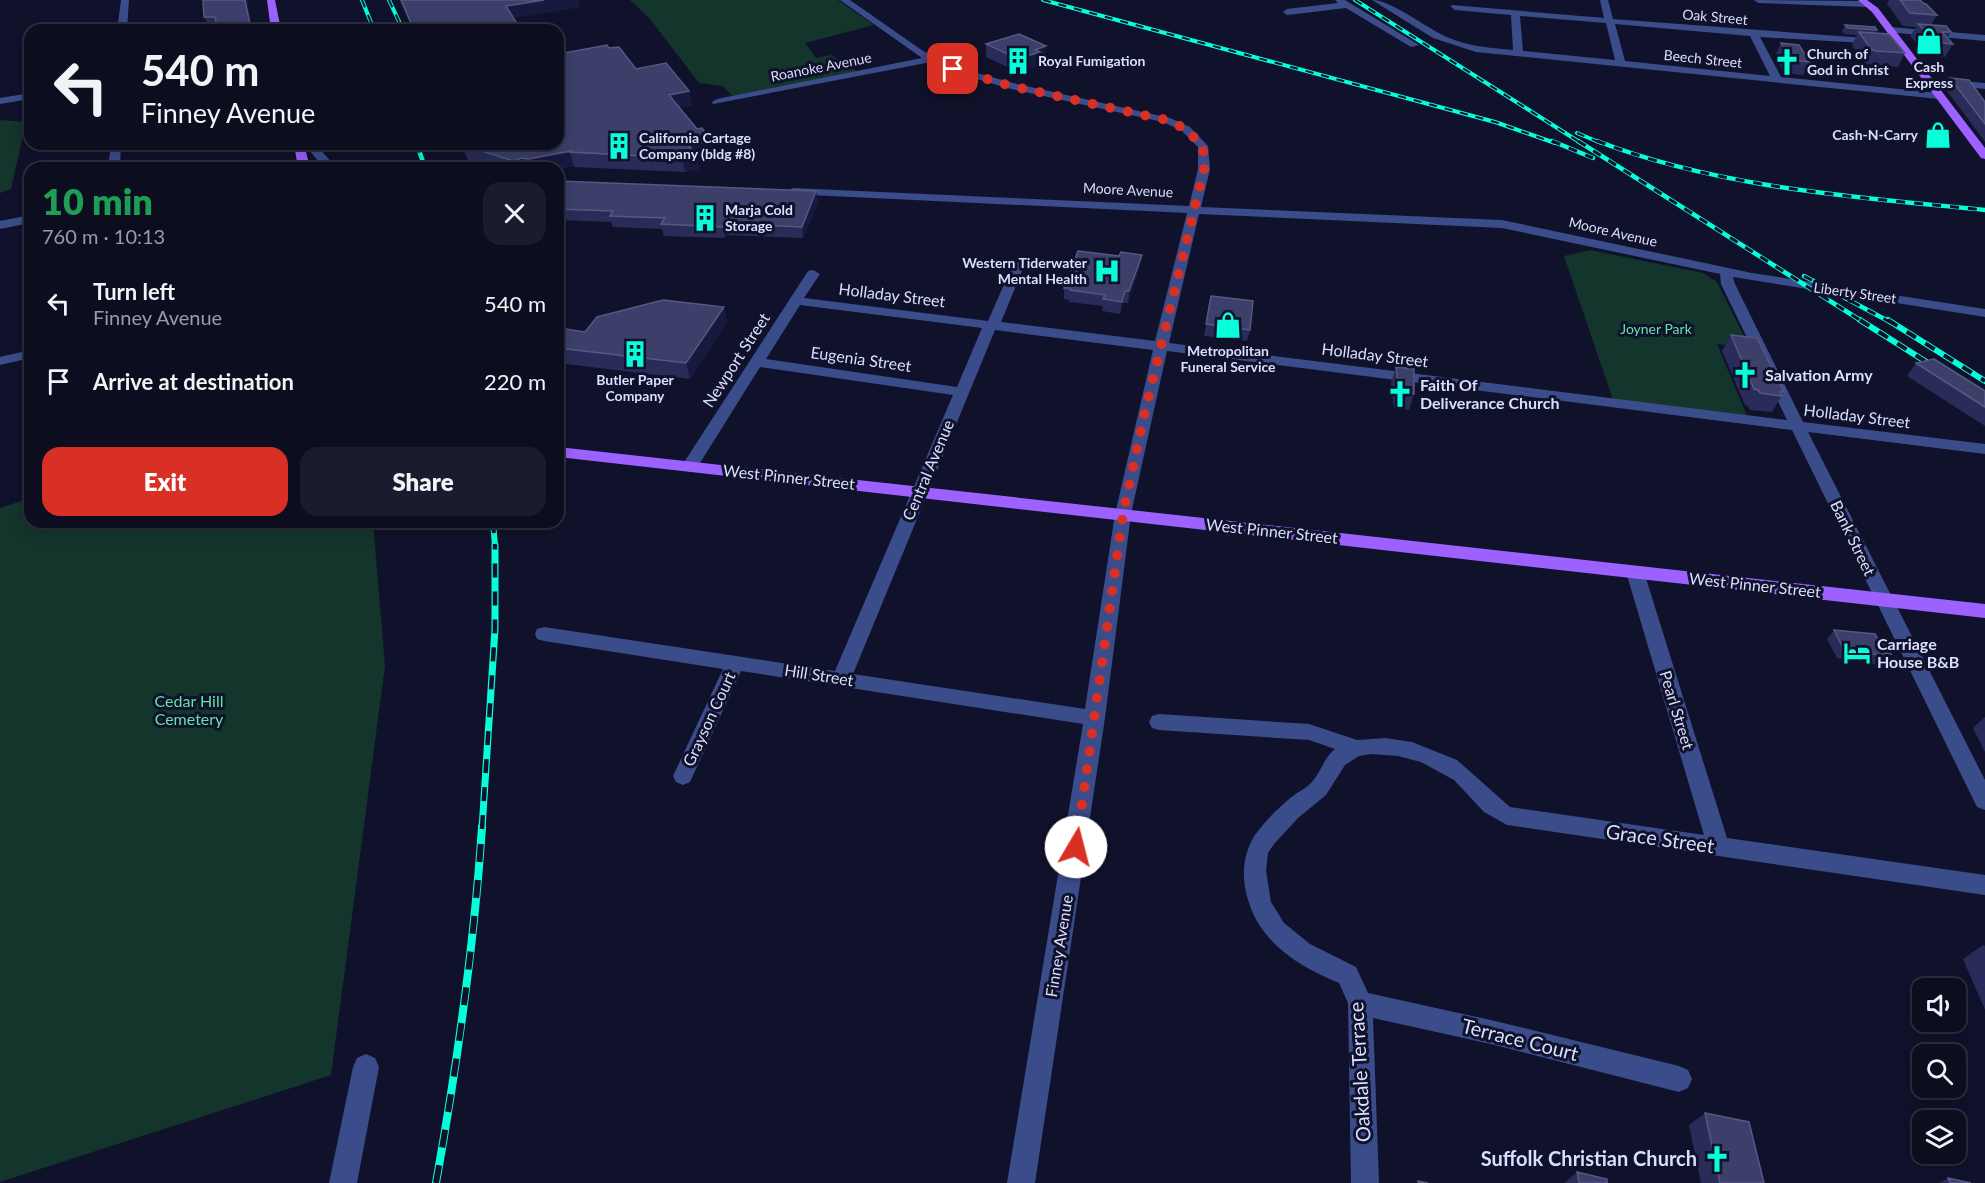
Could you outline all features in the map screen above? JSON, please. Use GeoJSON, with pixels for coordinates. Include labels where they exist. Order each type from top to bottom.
{"type":"FeatureCollection","features":[{"type":"Feature","properties":{"kind":"main road"},"geometry":{"type":"LineString","coordinates":[[271,0],[275,24]]}},
{"type":"Feature","properties":{"kind":"main road"},"geometry":{"type":"LineString","coordinates":[[1865,2],[1890,30],[1939,96],[1981,146],[1985,156]]}},
{"type":"Feature","properties":{"kind":"main road","name":"West Pinner Street"},"geometry":{"type":"LineString","coordinates":[[564,453],[1985,611]]}},
{"type":"Feature","properties":{"kind":"street"},"geometry":{"type":"LineString","coordinates":[[123,24],[125,0]]}},
{"type":"Feature","properties":{"kind":"street","name":"Finney Avenue"},"geometry":{"type":"LineString","coordinates":[[844,0],[931,59],[975,76],[1154,116],[1186,129],[1199,140],[1204,153],[1204,169],[1123,514],[1095,718],[1021,1183]]}},
{"type":"Feature","properties":{"kind":"street","name":"Beech Street"},"geometry":{"type":"LineString","coordinates":[[1377,0],[1437,38],[1464,47],[1939,96]]}},
{"type":"Feature","properties":{"kind":"street"},"geometry":{"type":"LineString","coordinates":[[1604,0],[1621,64]]}},
{"type":"Feature","properties":{"kind":"street"},"geometry":{"type":"LineString","coordinates":[[1758,0],[1865,2]]}},
{"type":"Feature","properties":{"kind":"street"},"geometry":{"type":"LineString","coordinates":[[1287,12],[1343,2],[1414,45]]}},
{"type":"Feature","properties":{"kind":"street","name":"Oak Street"},"geometry":{"type":"LineString","coordinates":[[1455,7],[1754,34],[1900,44]]}},
{"type":"Feature","properties":{"kind":"street"},"geometry":{"type":"LineString","coordinates":[[1515,12],[1518,54]]}},
{"type":"Feature","properties":{"kind":"street"},"geometry":{"type":"LineString","coordinates":[[1890,30],[1985,38]]}},
{"type":"Feature","properties":{"kind":"street"},"geometry":{"type":"LineString","coordinates":[[1754,34],[1777,80]]}},
{"type":"Feature","properties":{"kind":"street","name":"Roanoke Avenue"},"geometry":{"type":"LineString","coordinates":[[717,102],[931,59]]}},
{"type":"Feature","properties":{"kind":"street"},"geometry":{"type":"LineString","coordinates":[[1929,81],[1985,87]]}},
{"type":"Feature","properties":{"kind":"street"},"geometry":{"type":"LineString","coordinates":[[0,101],[24,97]]}},
{"type":"Feature","properties":{"kind":"street"},"geometry":{"type":"LineString","coordinates":[[313,150],[324,162]]}},
{"type":"Feature","properties":{"kind":"street","name":"Moore Avenue"},"geometry":{"type":"LineString","coordinates":[[786,191],[1195,208],[1502,224],[1726,272]]}},
{"type":"Feature","properties":{"kind":"street"},"geometry":{"type":"LineString","coordinates":[[0,225],[24,220]]}},
{"type":"Feature","properties":{"kind":"street","name":"Central Avenue"},"geometry":{"type":"LineString","coordinates":[[842,678],[919,491],[990,325],[996,320],[1019,264]]}},
{"type":"Feature","properties":{"kind":"street","name":"Liberty Street"},"geometry":{"type":"LineString","coordinates":[[1726,272],[1985,313]]}},
{"type":"Feature","properties":{"kind":"street","name":"Bank Street"},"geometry":{"type":"LineString","coordinates":[[1726,272],[1728,284],[1985,801]]}},
{"type":"Feature","properties":{"kind":"street","name":"Newport Street"},"geometry":{"type":"LineString","coordinates":[[689,467],[813,273]]}},
{"type":"Feature","properties":{"kind":"street","name":"Holladay Street"},"geometry":{"type":"LineString","coordinates":[[795,301],[1800,428],[1985,449]]}},
{"type":"Feature","properties":{"kind":"street"},"geometry":{"type":"LineString","coordinates":[[0,361],[24,355]]}},
{"type":"Feature","properties":{"kind":"street","name":"Eugenia Street"},"geometry":{"type":"LineString","coordinates":[[756,363],[962,392]]}},
{"type":"Feature","properties":{"kind":"street","name":"Pearl Street"},"geometry":{"type":"LineString","coordinates":[[1635,572],[1719,847]]}},
{"type":"Feature","properties":{"kind":"street","name":"Hill Street"},"geometry":{"type":"LineString","coordinates":[[544,634],[1095,718]]}},
{"type":"Feature","properties":{"kind":"street","name":"Grayson Court"},"geometry":{"type":"LineString","coordinates":[[683,776],[736,662]]}},
{"type":"Feature","properties":{"kind":"street"},"geometry":{"type":"LineString","coordinates":[[1160,722],[1309,732],[1356,748]]}},
{"type":"Feature","properties":{"kind":"street","name":"Grace Street"},"geometry":{"type":"LineString","coordinates":[[1356,748],[1371,746],[1414,751],[1444,762],[1472,783],[1486,802],[1508,816],[1985,885]]}},
{"type":"Feature","properties":{"kind":"street","name":"Oakdale Terrace"},"geometry":{"type":"LineString","coordinates":[[1356,748],[1337,758],[1321,788],[1300,803],[1270,835],[1259,849],[1254,863],[1262,910],[1273,927],[1286,942],[1300,952],[1348,975],[1360,1003],[1365,1183]]}},
{"type":"Feature","properties":{"kind":"street","name":"Terrace Court"},"geometry":{"type":"LineString","coordinates":[[1360,1003],[1488,1031],[1679,1079]]}},
{"type":"Feature","properties":{"kind":"street"},"geometry":{"type":"LineString","coordinates":[[343,1183],[366,1067]]}},
{"type":"Feature","properties":{"kind":"green space"},"geometry":{"type":"Polygon","coordinates":[[[630,0],[838,0],[874,25],[805,43],[816,58],[831,55],[858,72],[733,97],[723,86],[699,83],[650,19],[630,0]]]}},
{"type":"Feature","properties":{"kind":"green space"},"geometry":{"type":"Polygon","coordinates":[[[0,120],[24,122],[11,189],[0,193],[0,120]]]}},
{"type":"Feature","properties":{"kind":"green space","name":"Joyner Park"},"geometry":{"type":"Polygon","coordinates":[[[1590,250],[1703,273],[1717,282],[1750,348],[1717,344],[1747,416],[1613,400],[1564,256],[1590,250]]]}},
{"type":"Feature","properties":{"kind":"green space","name":"Cedar Hill Cemetery"},"geometry":{"type":"Polygon","coordinates":[[[24,500],[24,528],[374,528],[385,666],[331,1075],[0,1182],[0,508],[24,500]]]}},
{"type":"Feature","properties":{"kind":"building"},"geometry":{"type":"Polygon","coordinates":[[[203,0],[245,0],[250,24],[217,24],[215,17],[204,17],[203,0]]]}},
{"type":"Feature","properties":{"kind":"building"},"geometry":{"type":"Polygon","coordinates":[[[401,0],[544,0],[506,6],[517,24],[411,24],[401,0]]]}},
{"type":"Feature","properties":{"kind":"building"},"geometry":{"type":"Polygon","coordinates":[[[1900,0],[1920,0],[1937,15],[1910,13],[1900,0]]]}},
{"type":"Feature","properties":{"kind":"building"},"geometry":{"type":"Polygon","coordinates":[[[1918,24],[1946,26],[1951,32],[1942,32],[1953,44],[1935,42],[1918,24]]]}},
{"type":"Feature","properties":{"kind":"building"},"geometry":{"type":"Polygon","coordinates":[[[1845,25],[1875,27],[1877,30],[1848,28],[1845,25]]]}},
{"type":"Feature","properties":{"kind":"building"},"geometry":{"type":"Polygon","coordinates":[[[1859,32],[1889,34],[1905,53],[1875,51],[1859,32]]]}},
{"type":"Feature","properties":{"kind":"building"},"geometry":{"type":"Polygon","coordinates":[[[1019,34],[1046,46],[1035,50],[1040,52],[1018,59],[986,44],[1019,34]]]}},
{"type":"Feature","properties":{"kind":"building"},"geometry":{"type":"Polygon","coordinates":[[[1781,43],[1799,45],[1810,62],[1791,60],[1781,43]]]}},
{"type":"Feature","properties":{"kind":"building"},"geometry":{"type":"Polygon","coordinates":[[[607,45],[609,48],[619,47],[636,69],[666,63],[689,91],[669,95],[697,129],[702,128],[712,141],[689,146],[696,155],[682,158],[571,151],[513,161],[479,150],[564,150],[564,53],[607,45]]]}},
{"type":"Feature","properties":{"kind":"building"},"geometry":{"type":"Polygon","coordinates":[[[1950,78],[1969,80],[1985,102],[1985,124],[1950,78]]]}},
{"type":"Feature","properties":{"kind":"building"},"geometry":{"type":"Polygon","coordinates":[[[564,181],[816,191],[802,227],[725,223],[723,227],[661,224],[665,218],[610,216],[613,211],[564,209],[564,181]]]}},
{"type":"Feature","properties":{"kind":"building"},"geometry":{"type":"Polygon","coordinates":[[[1078,251],[1119,256],[1121,252],[1142,255],[1129,291],[1125,291],[1122,302],[1103,299],[1105,295],[1064,288],[1078,251]]]}},
{"type":"Feature","properties":{"kind":"building"},"geometry":{"type":"Polygon","coordinates":[[[1211,296],[1253,301],[1250,330],[1206,324],[1211,296]]]}},
{"type":"Feature","properties":{"kind":"building"},"geometry":{"type":"Polygon","coordinates":[[[663,300],[724,307],[686,363],[564,349],[566,329],[585,332],[597,317],[663,300]]]}},
{"type":"Feature","properties":{"kind":"building"},"geometry":{"type":"Polygon","coordinates":[[[1731,335],[1757,338],[1784,392],[1780,392],[1782,396],[1760,393],[1754,389],[1731,335]]]}},
{"type":"Feature","properties":{"kind":"building"},"geometry":{"type":"Polygon","coordinates":[[[1934,359],[1985,391],[1985,407],[1916,363],[1934,359]]]}},
{"type":"Feature","properties":{"kind":"building"},"geometry":{"type":"Polygon","coordinates":[[[1396,367],[1414,369],[1414,394],[1399,392],[1396,367]]]}},
{"type":"Feature","properties":{"kind":"building"},"geometry":{"type":"Polygon","coordinates":[[[1834,630],[1875,634],[1878,639],[1883,640],[1891,654],[1884,653],[1886,656],[1844,650],[1834,630]]]}},
{"type":"Feature","properties":{"kind":"building"},"geometry":{"type":"Polygon","coordinates":[[[1705,1113],[1749,1122],[1764,1183],[1720,1183],[1705,1113]]]}},
{"type":"Feature","properties":{"kind":"building"},"geometry":{"type":"Polygon","coordinates":[[[1577,1172],[1607,1179],[1607,1183],[1579,1183],[1577,1172]]]}},
{"type":"Feature","properties":{"kind":"building"},"geometry":{"type":"Polygon","coordinates":[[[1948,1178],[1971,1183],[1950,1183],[1948,1178]]]}},
{"type":"Feature","properties":{"kind":"railway"},"geometry":{"type":"LineString","coordinates":[[362,0],[372,24]]}},
{"type":"Feature","properties":{"kind":"railway"},"geometry":{"type":"LineString","coordinates":[[389,0],[400,24]]}},
{"type":"Feature","properties":{"kind":"railway"},"geometry":{"type":"LineString","coordinates":[[1043,0],[1495,122],[1555,143]]}},
{"type":"Feature","properties":{"kind":"railway"},"geometry":{"type":"LineString","coordinates":[[1355,0],[1581,143]]}},
{"type":"Feature","properties":{"kind":"railway"},"geometry":{"type":"LineString","coordinates":[[1577,133],[1601,143]]}},
{"type":"Feature","properties":{"kind":"railway"},"geometry":{"type":"LineString","coordinates":[[1552,141],[1593,158]]}},
{"type":"Feature","properties":{"kind":"railway"},"geometry":{"type":"LineString","coordinates":[[1578,141],[1863,322]]}},
{"type":"Feature","properties":{"kind":"railway"},"geometry":{"type":"LineString","coordinates":[[1597,141],[1643,157],[1739,180],[1838,195],[1985,210]]}},
{"type":"Feature","properties":{"kind":"railway"},"geometry":{"type":"LineString","coordinates":[[419,150],[423,162]]}},
{"type":"Feature","properties":{"kind":"railway"},"geometry":{"type":"LineString","coordinates":[[1804,276],[1890,322]]}},
{"type":"Feature","properties":{"kind":"railway"},"geometry":{"type":"LineString","coordinates":[[1860,320],[1939,370]]}},
{"type":"Feature","properties":{"kind":"railway"},"geometry":{"type":"LineString","coordinates":[[1888,320],[1985,381]]}},
{"type":"Feature","properties":{"kind":"railway"},"geometry":{"type":"LineString","coordinates":[[494,528],[495,546]]}},
{"type":"Feature","properties":{"kind":"railway"},"geometry":{"type":"LineString","coordinates":[[482,829],[495,629],[495,546]]}},
{"type":"Feature","properties":{"kind":"railway"},"geometry":{"type":"LineString","coordinates":[[436,1183],[464,1006],[482,827]]}},
{"type":"Feature","properties":{"kind":"place","name":"Cash Express"},"geometry":{"type":"Point","coordinates":[1929,41]}},
{"type":"Feature","properties":{"kind":"place","name":"Royal Fumigation"},"geometry":{"type":"Point","coordinates":[1018,61]}},
{"type":"Feature","properties":{"kind":"place","name":"Church of God in Christ"},"geometry":{"type":"Point","coordinates":[1787,62]}},
{"type":"Feature","properties":{"kind":"place","name":"Cash-N-Carry"},"geometry":{"type":"Point","coordinates":[1938,135]}},
{"type":"Feature","properties":{"kind":"place","name":"California Cartage Company (bldg #8)"},"geometry":{"type":"Point","coordinates":[619,146]}},
{"type":"Feature","properties":{"kind":"place","name":"Marja Cold Storage"},"geometry":{"type":"Point","coordinates":[705,218]}},
{"type":"Feature","properties":{"kind":"place","name":"Western Tiderwater Mental Health"},"geometry":{"type":"Point","coordinates":[1107,271]}},
{"type":"Feature","properties":{"kind":"place","name":"Metropolitan Funeral Service"},"geometry":{"type":"Point","coordinates":[1228,325]}},
{"type":"Feature","properties":{"kind":"place","name":"Butler Paper Company"},"geometry":{"type":"Point","coordinates":[635,354]}},
{"type":"Feature","properties":{"kind":"place","name":"Salvation Army"},"geometry":{"type":"Point","coordinates":[1745,375]}},
{"type":"Feature","properties":{"kind":"place","name":"Faith Of Deliverance Church"},"geometry":{"type":"Point","coordinates":[1400,394]}},
{"type":"Feature","properties":{"kind":"place","name":"Carriage House B&B"},"geometry":{"type":"Point","coordinates":[1857,653]}},
{"type":"Feature","properties":{"kind":"place","name":"Suffolk Christian Church"},"geometry":{"type":"Point","coordinates":[1717,1159]}},
{"type":"Feature","properties":{"kind":"route"},"geometry":{"type":"LineString","coordinates":[[953,69],[1011,86],[1113,106],[1166,120],[1186,129],[1199,140],[1205,159],[1123,514],[1076,847]]}}]}
